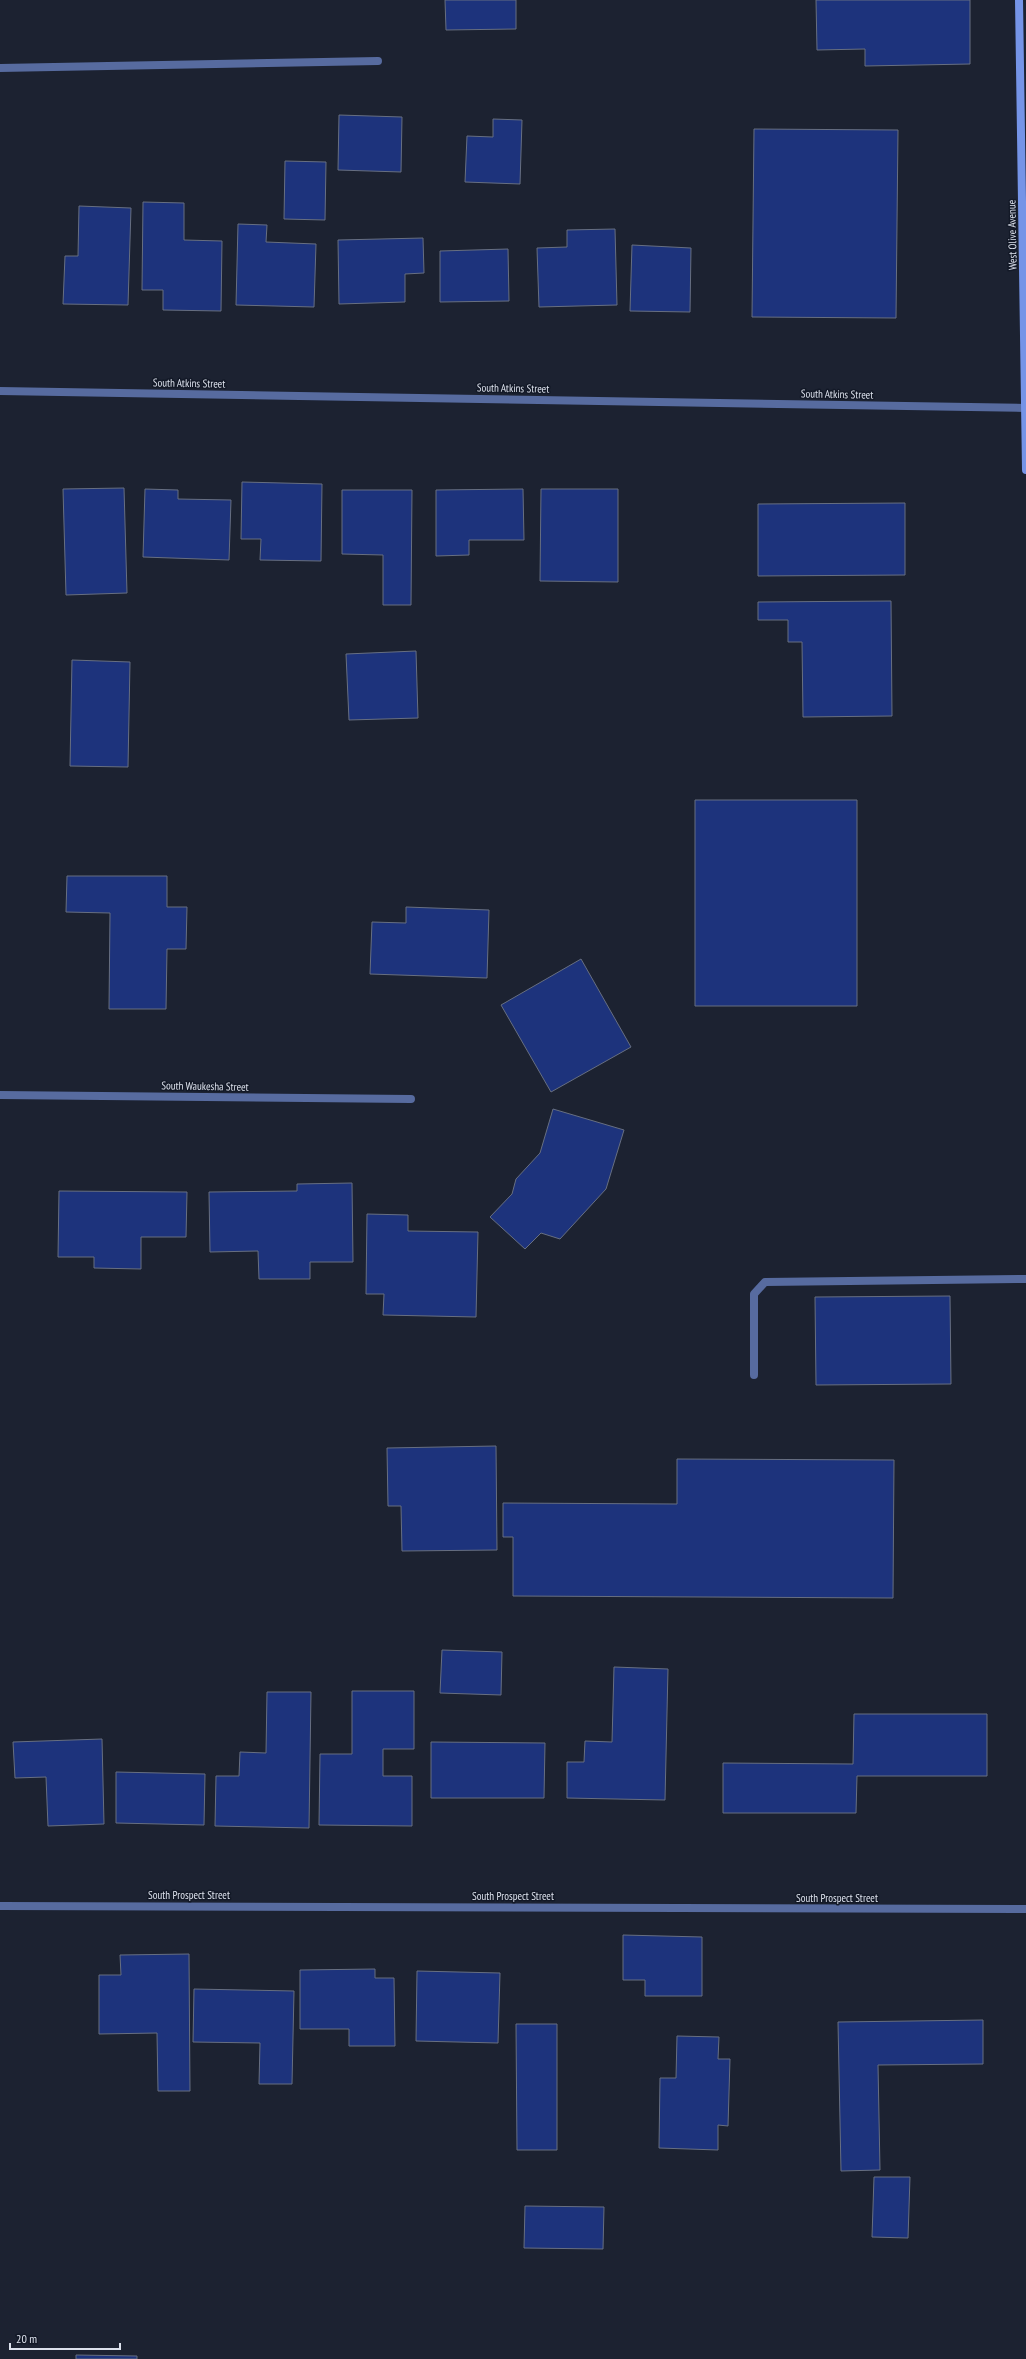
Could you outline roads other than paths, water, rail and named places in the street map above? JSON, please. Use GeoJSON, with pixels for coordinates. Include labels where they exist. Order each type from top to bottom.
{"type":"FeatureCollection","features":[{"type":"Feature","properties":{"kind":"main road","name":"West Olive Avenue"},"geometry":{"type":"LineString","coordinates":[[1019,0],[1026,470]]}},
{"type":"Feature","properties":{"kind":"street"},"geometry":{"type":"LineString","coordinates":[[0,68],[378,61]]}},
{"type":"Feature","properties":{"kind":"street","name":"South Atkins Street"},"geometry":{"type":"LineString","coordinates":[[0,391],[1026,408]]}},
{"type":"Feature","properties":{"kind":"street","name":"South Waukesha Street"},"geometry":{"type":"LineString","coordinates":[[0,1095],[411,1099]]}},
{"type":"Feature","properties":{"kind":"street"},"geometry":{"type":"LineString","coordinates":[[754,1375],[754,1294],[764,1282],[1026,1280]]}},
{"type":"Feature","properties":{"kind":"street","name":"South Prospect Street"},"geometry":{"type":"LineString","coordinates":[[0,1906],[1026,1909]]}}]}
